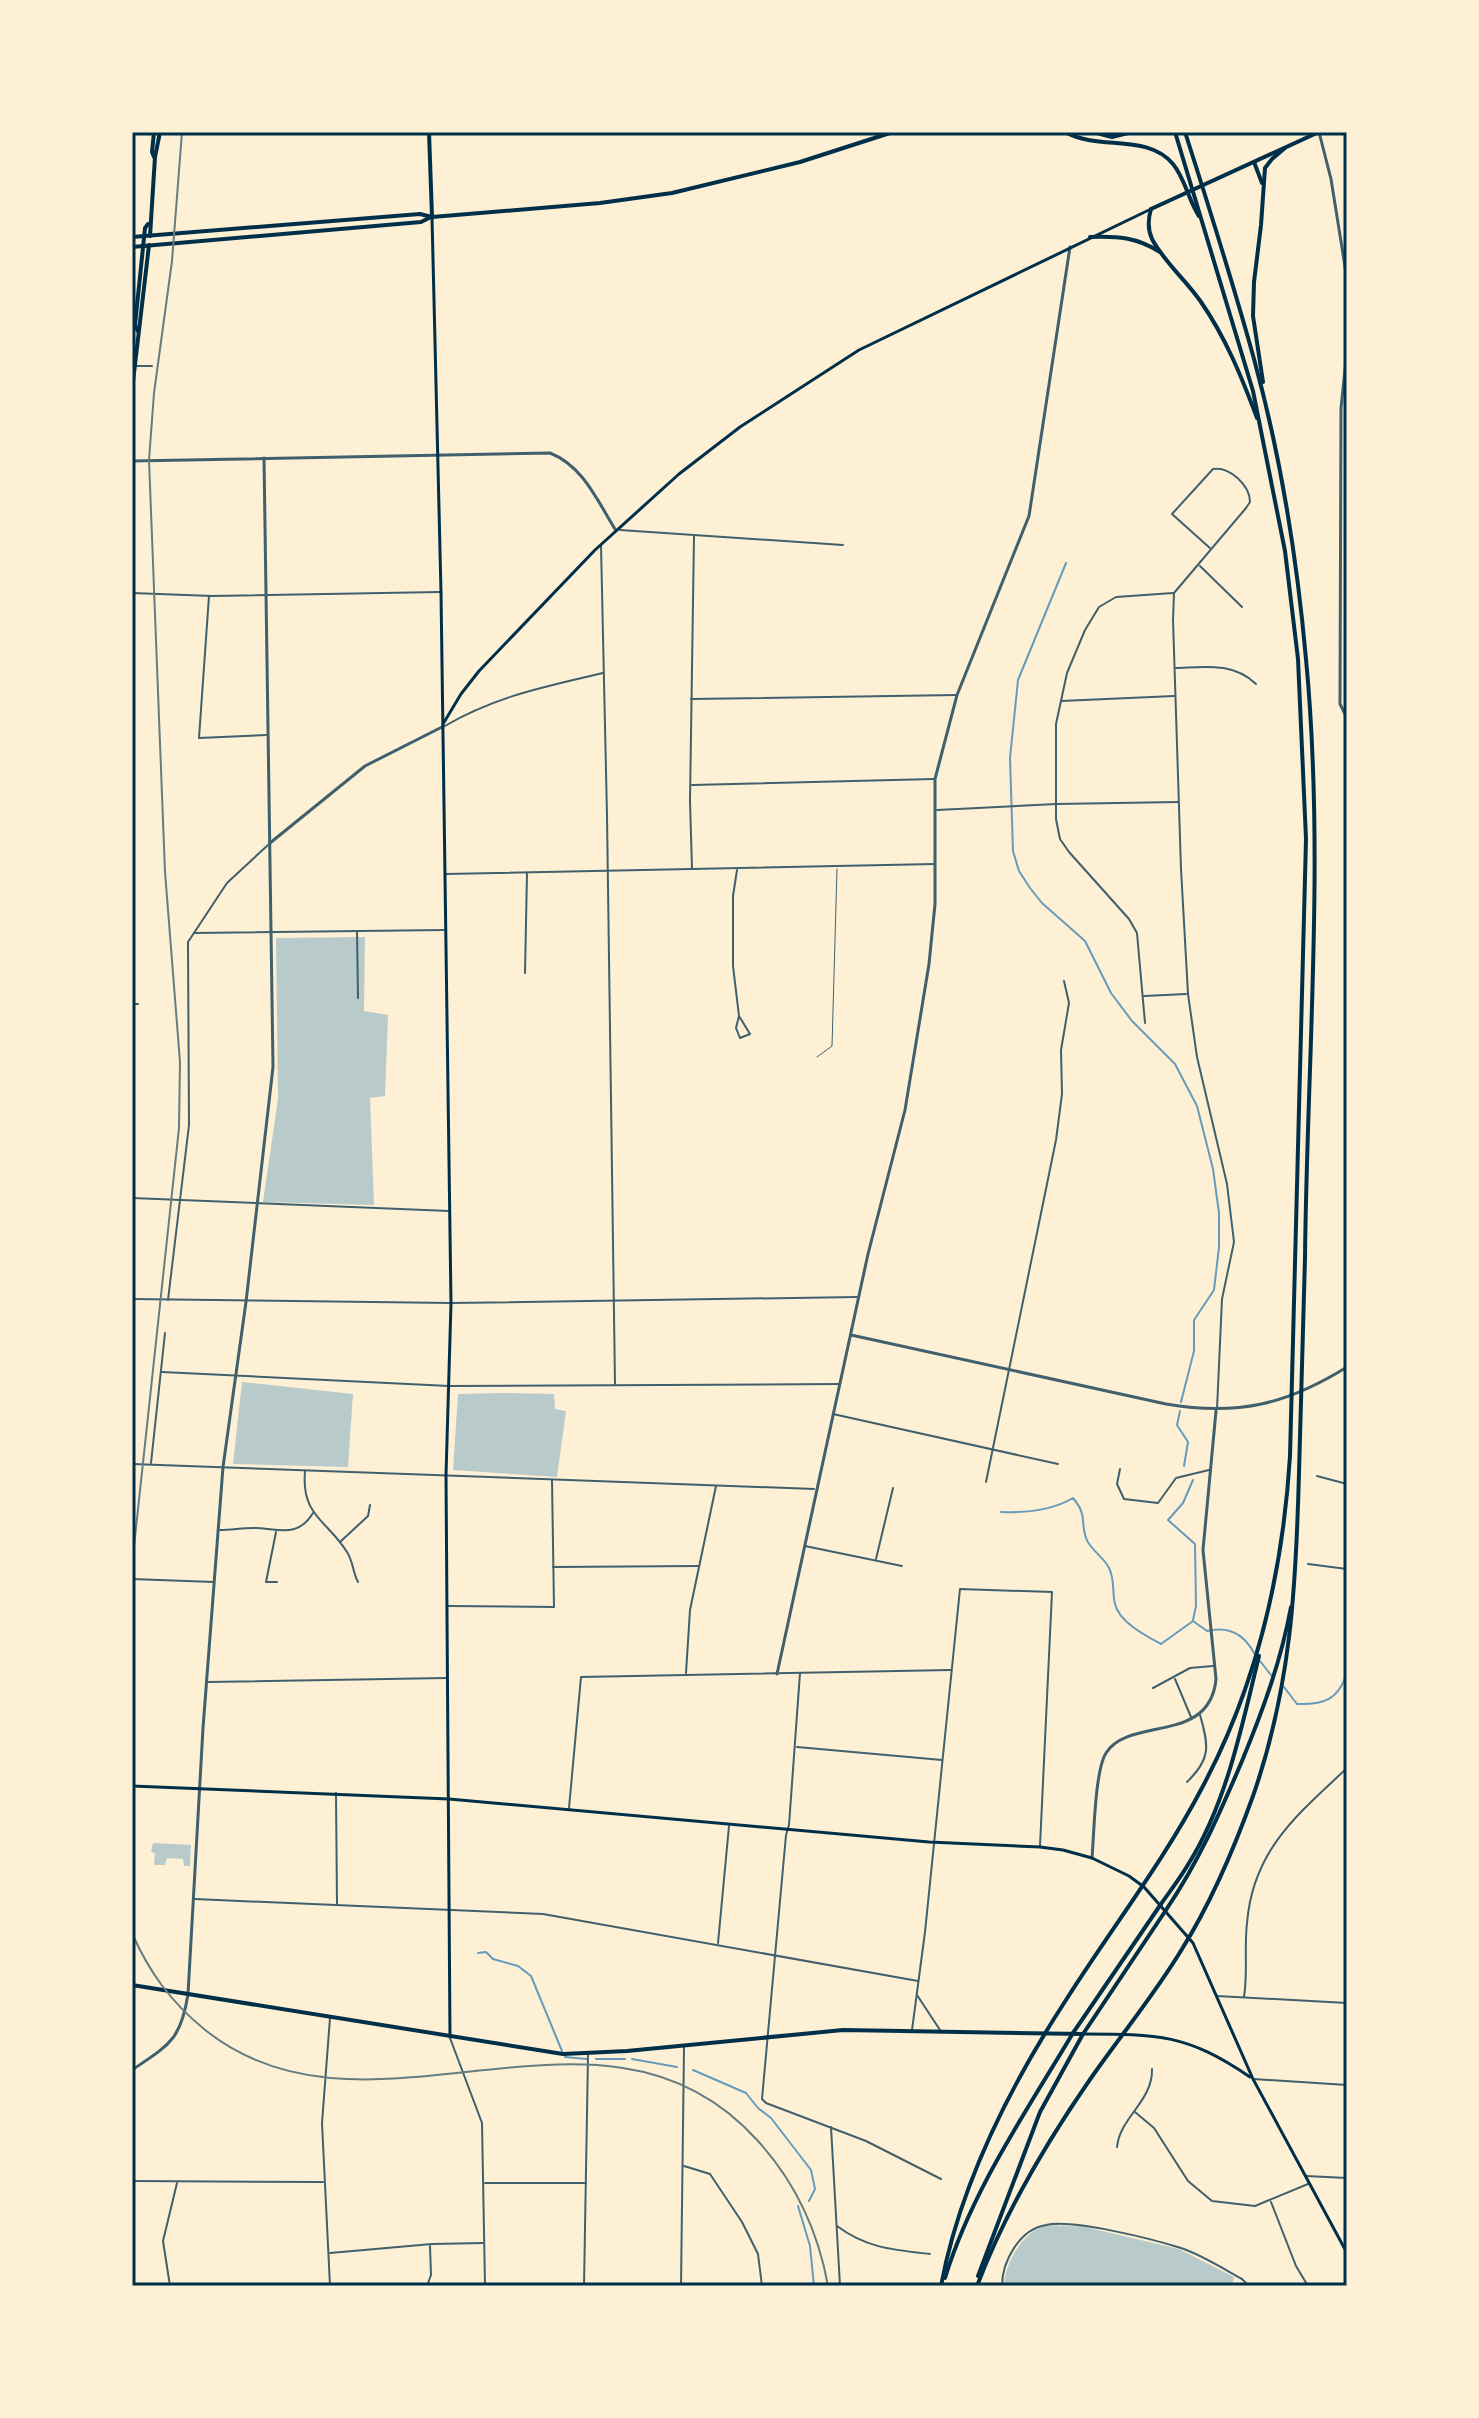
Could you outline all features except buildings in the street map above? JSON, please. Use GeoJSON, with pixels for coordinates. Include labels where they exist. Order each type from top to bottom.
{"type":"FeatureCollection","features":[{"type":"Feature","properties":{"kind":"main road"},"geometry":{"type":"LineString","coordinates":[[132,390],[150,228],[155,157],[152,152],[157,132]]}},
{"type":"Feature","properties":{"kind":"main road"},"geometry":{"type":"LineString","coordinates":[[429,132],[441,592],[451,1303],[446,1475],[450,2037]]}},
{"type":"Feature","properties":{"kind":"main road"},"geometry":{"type":"LineString","coordinates":[[132,237],[600,203],[672,193],[800,162],[893,132]]}},
{"type":"Feature","properties":{"kind":"main road"},"geometry":{"type":"LineString","coordinates":[[1065,132],[1089,141],[1136,145],[1161,154],[1178,171],[1202,220]]}},
{"type":"Feature","properties":{"kind":"main road"},"geometry":{"type":"LineString","coordinates":[[1093,132],[1112,137],[1132,132]]}},
{"type":"Feature","properties":{"kind":"main road"},"geometry":{"type":"LineString","coordinates":[[942,2286],[967,2216],[986,2179],[1073,2033],[1190,1861],[1209,1823],[1224,1782],[1268,1618],[1285,1522],[1291,1413],[1305,792],[1298,659],[1277,504],[1262,432],[1242,347],[1175,132]]}},
{"type":"Feature","properties":{"kind":"main road"},"geometry":{"type":"LineString","coordinates":[[1185,132],[1227,265],[1267,412]]}},
{"type":"Feature","properties":{"kind":"main road"},"geometry":{"type":"LineString","coordinates":[[442,727],[461,694],[492,657],[615,529],[740,427],[859,350],[1090,237],[1319,132]]}},
{"type":"Feature","properties":{"kind":"main road"},"geometry":{"type":"LineString","coordinates":[[976,2286],[1016,2200],[1050,2140],[1181,1952],[1225,1868],[1255,1790],[1286,1673],[1295,1588],[1301,1410],[1313,908],[1313,779],[1298,584],[1253,316],[1265,168],[1285,148]]}},
{"type":"Feature","properties":{"kind":"main road"},"geometry":{"type":"LineString","coordinates":[[1254,162],[1264,189]]}},
{"type":"Feature","properties":{"kind":"main road"},"geometry":{"type":"LineString","coordinates":[[1151,209],[1148,228],[1162,253],[1185,279],[1217,327],[1242,379],[1262,432]]}},
{"type":"Feature","properties":{"kind":"main road"},"geometry":{"type":"LineString","coordinates":[[132,247],[421,222],[432,217]]}},
{"type":"Feature","properties":{"kind":"main road"},"geometry":{"type":"LineString","coordinates":[[138,331],[135,325],[135,296],[145,228],[149,222]]}},
{"type":"Feature","properties":{"kind":"main road"},"geometry":{"type":"LineString","coordinates":[[1090,237],[1127,236],[1162,253]]}},
{"type":"Feature","properties":{"kind":"main road"},"geometry":{"type":"LineString","coordinates":[[976,2286],[1040,2112],[1083,2034],[1204,1849],[1268,1698],[1279,1664],[1295,1588]]}},
{"type":"Feature","properties":{"kind":"main road"},"geometry":{"type":"LineString","coordinates":[[942,2286],[946,2262],[967,2194],[1007,2101],[1049,2026],[1179,1829],[1204,1785],[1226,1738],[1268,1618]]}},
{"type":"Feature","properties":{"kind":"main road"},"geometry":{"type":"LineString","coordinates":[[132,1786],[449,1799],[934,1843],[1040,1847],[1092,1858],[1129,1876],[1153,1894],[1199,1955],[1253,2079],[1347,2253]]}},
{"type":"Feature","properties":{"kind":"main road"},"geometry":{"type":"LineString","coordinates":[[132,1985],[547,2053],[588,2054],[843,2030],[1144,2034],[1179,2040],[1205,2049],[1253,2079]]}},
{"type":"Feature","properties":{"kind":"street"},"geometry":{"type":"LineString","coordinates":[[1319,132],[1331,179],[1347,279]]}},
{"type":"Feature","properties":{"kind":"street"},"geometry":{"type":"LineString","coordinates":[[777,1674],[858,1298],[912,1077],[933,935],[935,779],[957,695],[1029,516],[1070,247]]}},
{"type":"Feature","properties":{"kind":"street"},"geometry":{"type":"LineString","coordinates":[[1347,351],[1341,408],[1340,704],[1347,718]]}},
{"type":"Feature","properties":{"kind":"street"},"geometry":{"type":"LineString","coordinates":[[133,366],[152,366]]}},
{"type":"Feature","properties":{"kind":"street"},"geometry":{"type":"LineString","coordinates":[[132,461],[536,451],[561,457],[579,472],[615,529],[843,545]]}},
{"type":"Feature","properties":{"kind":"street"},"geometry":{"type":"LineString","coordinates":[[132,2070],[172,2041],[185,2014],[188,1994],[223,1467],[273,1067],[264,458]]}},
{"type":"Feature","properties":{"kind":"street"},"geometry":{"type":"LineString","coordinates":[[1092,1858],[1100,1767],[1107,1750],[1120,1741],[1199,1714],[1213,1695],[1215,1666],[1203,1550],[1216,1411],[1222,1299],[1234,1242],[1225,1175],[1197,1057],[1188,994],[1178,802],[1174,593],[1198,565],[1250,502],[1246,488],[1225,469],[1218,467],[1172,514],[1211,549]]}},
{"type":"Feature","properties":{"kind":"street"},"geometry":{"type":"LineString","coordinates":[[692,869],[690,785],[694,536]]}},
{"type":"Feature","properties":{"kind":"street"},"geometry":{"type":"LineString","coordinates":[[601,544],[615,1384]]}},
{"type":"Feature","properties":{"kind":"street"},"geometry":{"type":"LineString","coordinates":[[1198,565],[1242,607]]}},
{"type":"Feature","properties":{"kind":"street"},"geometry":{"type":"LineString","coordinates":[[132,593],[209,596],[441,592]]}},
{"type":"Feature","properties":{"kind":"street"},"geometry":{"type":"LineString","coordinates":[[1145,1023],[1137,933],[1129,919],[1064,846],[1058,830],[1056,724],[1059,701],[1072,657],[1089,621],[1104,602],[1130,595],[1174,593]]}},
{"type":"Feature","properties":{"kind":"street"},"geometry":{"type":"LineString","coordinates":[[209,596],[199,738],[267,735]]}},
{"type":"Feature","properties":{"kind":"street"},"geometry":{"type":"LineString","coordinates":[[1175,668],[1230,667],[1256,684]]}},
{"type":"Feature","properties":{"kind":"street"},"geometry":{"type":"LineString","coordinates":[[168,1301],[189,1125],[188,942],[227,883],[269,844],[365,766],[468,712],[511,695],[604,673]]}},
{"type":"Feature","properties":{"kind":"street"},"geometry":{"type":"LineString","coordinates":[[691,699],[957,695]]}},
{"type":"Feature","properties":{"kind":"street"},"geometry":{"type":"LineString","coordinates":[[1059,701],[1176,696]]}},
{"type":"Feature","properties":{"kind":"street"},"geometry":{"type":"LineString","coordinates":[[690,785],[935,779]]}},
{"type":"Feature","properties":{"kind":"street"},"geometry":{"type":"LineString","coordinates":[[935,810],[1178,802]]}},
{"type":"Feature","properties":{"kind":"street"},"geometry":{"type":"LineString","coordinates":[[444,874],[935,864]]}},
{"type":"Feature","properties":{"kind":"street"},"geometry":{"type":"LineString","coordinates":[[737,869],[733,896],[733,966],[739,1016],[736,1024],[740,1038],[748,1037],[748,1027],[739,1016]]}},
{"type":"Feature","properties":{"kind":"street"},"geometry":{"type":"LineString","coordinates":[[525,973],[527,872]]}},
{"type":"Feature","properties":{"kind":"street"},"geometry":{"type":"LineString","coordinates":[[193,933],[445,930]]}},
{"type":"Feature","properties":{"kind":"street"},"geometry":{"type":"LineString","coordinates":[[357,931],[358,998]]}},
{"type":"Feature","properties":{"kind":"street"},"geometry":{"type":"LineString","coordinates":[[986,1482],[1056,1140],[1062,1094],[1061,1050],[1069,1003],[1064,981]]}},
{"type":"Feature","properties":{"kind":"street"},"geometry":{"type":"LineString","coordinates":[[1143,996],[1188,994]]}},
{"type":"Feature","properties":{"kind":"street"},"geometry":{"type":"LineString","coordinates":[[132,1004],[138,1004]]}},
{"type":"Feature","properties":{"kind":"street"},"geometry":{"type":"LineString","coordinates":[[132,1198],[449,1211]]}},
{"type":"Feature","properties":{"kind":"street"},"geometry":{"type":"LineString","coordinates":[[132,1299],[451,1303],[858,1298]]}},
{"type":"Feature","properties":{"kind":"street"},"geometry":{"type":"LineString","coordinates":[[151,1465],[165,1333]]}},
{"type":"Feature","properties":{"kind":"street"},"geometry":{"type":"LineString","coordinates":[[851,1335],[1166,1404],[1216,1411],[1284,1399],[1311,1388],[1347,1367]]}},
{"type":"Feature","properties":{"kind":"street"},"geometry":{"type":"LineString","coordinates":[[162,1372],[449,1386],[840,1384]]}},
{"type":"Feature","properties":{"kind":"street"},"geometry":{"type":"LineString","coordinates":[[832,1413],[1058,1464]]}},
{"type":"Feature","properties":{"kind":"street"},"geometry":{"type":"LineString","coordinates":[[132,1464],[816,1490]]}},
{"type":"Feature","properties":{"kind":"street"},"geometry":{"type":"LineString","coordinates":[[1120,1469],[1117,1484],[1124,1499],[1158,1503],[1176,1478],[1210,1470]]}},
{"type":"Feature","properties":{"kind":"street"},"geometry":{"type":"LineString","coordinates":[[305,1470],[305,1495],[313,1513],[348,1554],[358,1582]]}},
{"type":"Feature","properties":{"kind":"street"},"geometry":{"type":"LineString","coordinates":[[1317,1476],[1347,1484]]}},
{"type":"Feature","properties":{"kind":"street"},"geometry":{"type":"LineString","coordinates":[[447,1606],[554,1607],[552,1479]]}},
{"type":"Feature","properties":{"kind":"street"},"geometry":{"type":"LineString","coordinates":[[686,1675],[688,1625],[716,1485]]}},
{"type":"Feature","properties":{"kind":"street"},"geometry":{"type":"LineString","coordinates":[[876,1560],[893,1488]]}},
{"type":"Feature","properties":{"kind":"street"},"geometry":{"type":"LineString","coordinates":[[339,1542],[368,1516],[370,1505]]}},
{"type":"Feature","properties":{"kind":"street"},"geometry":{"type":"LineString","coordinates":[[219,1530],[297,1529],[313,1513]]}},
{"type":"Feature","properties":{"kind":"street"},"geometry":{"type":"LineString","coordinates":[[277,1531],[266,1582],[277,1582]]}},
{"type":"Feature","properties":{"kind":"street"},"geometry":{"type":"LineString","coordinates":[[804,1546],[902,1566]]}},
{"type":"Feature","properties":{"kind":"street"},"geometry":{"type":"LineString","coordinates":[[1308,1564],[1347,1569]]}},
{"type":"Feature","properties":{"kind":"street"},"geometry":{"type":"LineString","coordinates":[[553,1567],[699,1566]]}},
{"type":"Feature","properties":{"kind":"street"},"geometry":{"type":"LineString","coordinates":[[132,1579],[216,1582]]}},
{"type":"Feature","properties":{"kind":"street"},"geometry":{"type":"LineString","coordinates":[[912,2030],[960,1589],[1052,1592],[1040,1847]]}},
{"type":"Feature","properties":{"kind":"street"},"geometry":{"type":"LineString","coordinates":[[1153,1688],[1175,1679],[1190,1668],[1215,1666]]}},
{"type":"Feature","properties":{"kind":"street"},"geometry":{"type":"LineString","coordinates":[[569,1810],[581,1677],[951,1670]]}},
{"type":"Feature","properties":{"kind":"street"},"geometry":{"type":"LineString","coordinates":[[800,1673],[762,2099],[866,2141],[941,2179]]}},
{"type":"Feature","properties":{"kind":"street"},"geometry":{"type":"LineString","coordinates":[[207,1682],[448,1678]]}},
{"type":"Feature","properties":{"kind":"street"},"geometry":{"type":"LineString","coordinates":[[1175,1679],[1191,1718]]}},
{"type":"Feature","properties":{"kind":"street"},"geometry":{"type":"LineString","coordinates":[[1187,1782],[1202,1768],[1205,1756],[1206,1741],[1199,1714]]}},
{"type":"Feature","properties":{"kind":"street"},"geometry":{"type":"LineString","coordinates":[[795,1747],[942,1760]]}},
{"type":"Feature","properties":{"kind":"street"},"geometry":{"type":"LineString","coordinates":[[1244,1997],[1250,1896],[1263,1859],[1301,1811],[1347,1768]]}},
{"type":"Feature","properties":{"kind":"street"},"geometry":{"type":"LineString","coordinates":[[336,1793],[337,1905]]}},
{"type":"Feature","properties":{"kind":"street"},"geometry":{"type":"LineString","coordinates":[[718,1944],[729,1825]]}},
{"type":"Feature","properties":{"kind":"street"},"geometry":{"type":"LineString","coordinates":[[194,1899],[543,1914],[919,1981]]}},
{"type":"Feature","properties":{"kind":"street"},"geometry":{"type":"LineString","coordinates":[[917,1994],[940,2031]]}},
{"type":"Feature","properties":{"kind":"street"},"geometry":{"type":"LineString","coordinates":[[1216,1996],[1347,2003]]}},
{"type":"Feature","properties":{"kind":"street"},"geometry":{"type":"LineString","coordinates":[[330,2017],[322,2123],[330,2286]]}},
{"type":"Feature","properties":{"kind":"street"},"geometry":{"type":"LineString","coordinates":[[450,2037],[481,2118],[485,2286]]}},
{"type":"Feature","properties":{"kind":"street"},"geometry":{"type":"LineString","coordinates":[[681,2286],[684,2045]]}},
{"type":"Feature","properties":{"kind":"street"},"geometry":{"type":"LineString","coordinates":[[584,2286],[588,2054]]}},
{"type":"Feature","properties":{"kind":"street"},"geometry":{"type":"LineString","coordinates":[[1117,2147],[1120,2135],[1151,2087],[1152,2069]]}},
{"type":"Feature","properties":{"kind":"street"},"geometry":{"type":"LineString","coordinates":[[1253,2079],[1347,2085]]}},
{"type":"Feature","properties":{"kind":"street"},"geometry":{"type":"LineString","coordinates":[[1135,2112],[1154,2128],[1177,2168],[1201,2195],[1223,2204],[1255,2206],[1309,2183]]}},
{"type":"Feature","properties":{"kind":"street"},"geometry":{"type":"LineString","coordinates":[[831,2126],[840,2286]]}},
{"type":"Feature","properties":{"kind":"street"},"geometry":{"type":"LineString","coordinates":[[683,2166],[710,2174],[742,2222],[758,2254],[762,2286]]}},
{"type":"Feature","properties":{"kind":"street"},"geometry":{"type":"LineString","coordinates":[[1305,2176],[1347,2178]]}},
{"type":"Feature","properties":{"kind":"street"},"geometry":{"type":"LineString","coordinates":[[132,2181],[324,2182]]}},
{"type":"Feature","properties":{"kind":"street"},"geometry":{"type":"LineString","coordinates":[[170,2286],[163,2241],[178,2182]]}},
{"type":"Feature","properties":{"kind":"street"},"geometry":{"type":"LineString","coordinates":[[484,2183],[586,2183]]}},
{"type":"Feature","properties":{"kind":"street"},"geometry":{"type":"LineString","coordinates":[[1270,2201],[1296,2266],[1308,2286]]}},
{"type":"Feature","properties":{"kind":"street"},"geometry":{"type":"LineString","coordinates":[[1002,2286],[1006,2262],[1014,2248],[1042,2225],[1060,2223],[1180,2248],[1242,2279],[1249,2286]]}},
{"type":"Feature","properties":{"kind":"street"},"geometry":{"type":"LineString","coordinates":[[836,2225],[860,2242],[930,2254]]}},
{"type":"Feature","properties":{"kind":"street"},"geometry":{"type":"LineString","coordinates":[[328,2253],[429,2244],[485,2243]]}},
{"type":"Feature","properties":{"kind":"street"},"geometry":{"type":"LineString","coordinates":[[427,2286],[431,2275],[429,2244]]}},
{"type":"Feature","properties":{"kind":"lane"},"geometry":{"type":"LineString","coordinates":[[817,1057],[832,1046],[834,1039],[832,1010],[837,866]]}},
{"type":"Feature","properties":{"kind":"shaded area"},"geometry":{"type":"Polygon","coordinates":[[[365,937],[364,1011],[388,1015],[385,1096],[370,1098],[374,1205],[263,1202],[278,1099],[276,938],[365,937]]]}},
{"type":"Feature","properties":{"kind":"shaded area"},"geometry":{"type":"Polygon","coordinates":[[[242,1382],[353,1394],[348,1467],[233,1464],[242,1382]]]}},
{"type":"Feature","properties":{"kind":"shaded area"},"geometry":{"type":"Polygon","coordinates":[[[458,1394],[554,1394],[555,1409],[566,1411],[557,1477],[453,1470],[458,1394]]]}},
{"type":"Feature","properties":{"kind":"shaded area"},"geometry":{"type":"Polygon","coordinates":[[[153,1843],[191,1845],[190,1866],[184,1866],[183,1859],[167,1858],[165,1865],[154,1865],[155,1853],[151,1852],[153,1843]]]}},
{"type":"Feature","properties":{"kind":"shaded area"},"geometry":{"type":"Polygon","coordinates":[[[1050,2225],[1081,2226],[1179,2249],[1234,2277],[1232,2286],[1004,2286],[1015,2252],[1034,2231],[1050,2225]]]}},
{"type":"Feature","properties":{"kind":"waterway"},"geometry":{"type":"LineString","coordinates":[[1066,563],[1018,680],[1010,758],[1013,851],[1019,871],[1030,888],[1042,903],[1085,941],[1111,993],[1132,1021],[1175,1064],[1197,1106],[1213,1169],[1219,1213],[1219,1247],[1214,1290],[1194,1320],[1194,1351],[1181,1402]]}},
{"type":"Feature","properties":{"kind":"waterway"},"geometry":{"type":"LineString","coordinates":[[1180,1411],[1177,1425],[1188,1442],[1184,1466]]}},
{"type":"Feature","properties":{"kind":"waterway"},"geometry":{"type":"LineString","coordinates":[[1193,1480],[1183,1503],[1168,1520],[1195,1544],[1196,1606],[1193,1620]]}},
{"type":"Feature","properties":{"kind":"waterway"},"geometry":{"type":"LineString","coordinates":[[1001,1512],[1038,1510],[1073,1498],[1082,1514],[1088,1542],[1111,1572],[1115,1604],[1127,1622],[1161,1644],[1193,1621],[1207,1631],[1235,1633],[1254,1653]]}},
{"type":"Feature","properties":{"kind":"waterway"},"geometry":{"type":"LineString","coordinates":[[1260,1661],[1271,1675]]}},
{"type":"Feature","properties":{"kind":"waterway"},"geometry":{"type":"LineString","coordinates":[[1284,1687],[1297,1704],[1322,1702],[1335,1695],[1347,1672]]}},
{"type":"Feature","properties":{"kind":"waterway"},"geometry":{"type":"LineString","coordinates":[[478,1953],[486,1952],[493,1959],[518,1966],[531,1976],[562,2051]]}},
{"type":"Feature","properties":{"kind":"waterway"},"geometry":{"type":"LineString","coordinates":[[565,2057],[587,2059]]}},
{"type":"Feature","properties":{"kind":"waterway"},"geometry":{"type":"LineString","coordinates":[[596,2059],[625,2059]]}},
{"type":"Feature","properties":{"kind":"waterway"},"geometry":{"type":"LineString","coordinates":[[632,2059],[677,2067]]}},
{"type":"Feature","properties":{"kind":"waterway"},"geometry":{"type":"LineString","coordinates":[[693,2070],[746,2093],[771,2118],[811,2170],[815,2189],[809,2201]]}},
{"type":"Feature","properties":{"kind":"waterway"},"geometry":{"type":"LineString","coordinates":[[798,2206],[810,2246],[814,2286]]}},
{"type":"Feature","properties":{"kind":"railway"},"geometry":{"type":"LineString","coordinates":[[132,1565],[179,1128],[180,1062],[165,872],[149,460],[154,393],[172,261],[182,132]]}},
{"type":"Feature","properties":{"kind":"railway"},"geometry":{"type":"LineString","coordinates":[[132,1933],[162,1986],[192,2019],[204,2029],[269,2065],[338,2079],[411,2077],[558,2064],[629,2069],[696,2092],[758,2141],[784,2174],[804,2208],[828,2286]]}}]}
